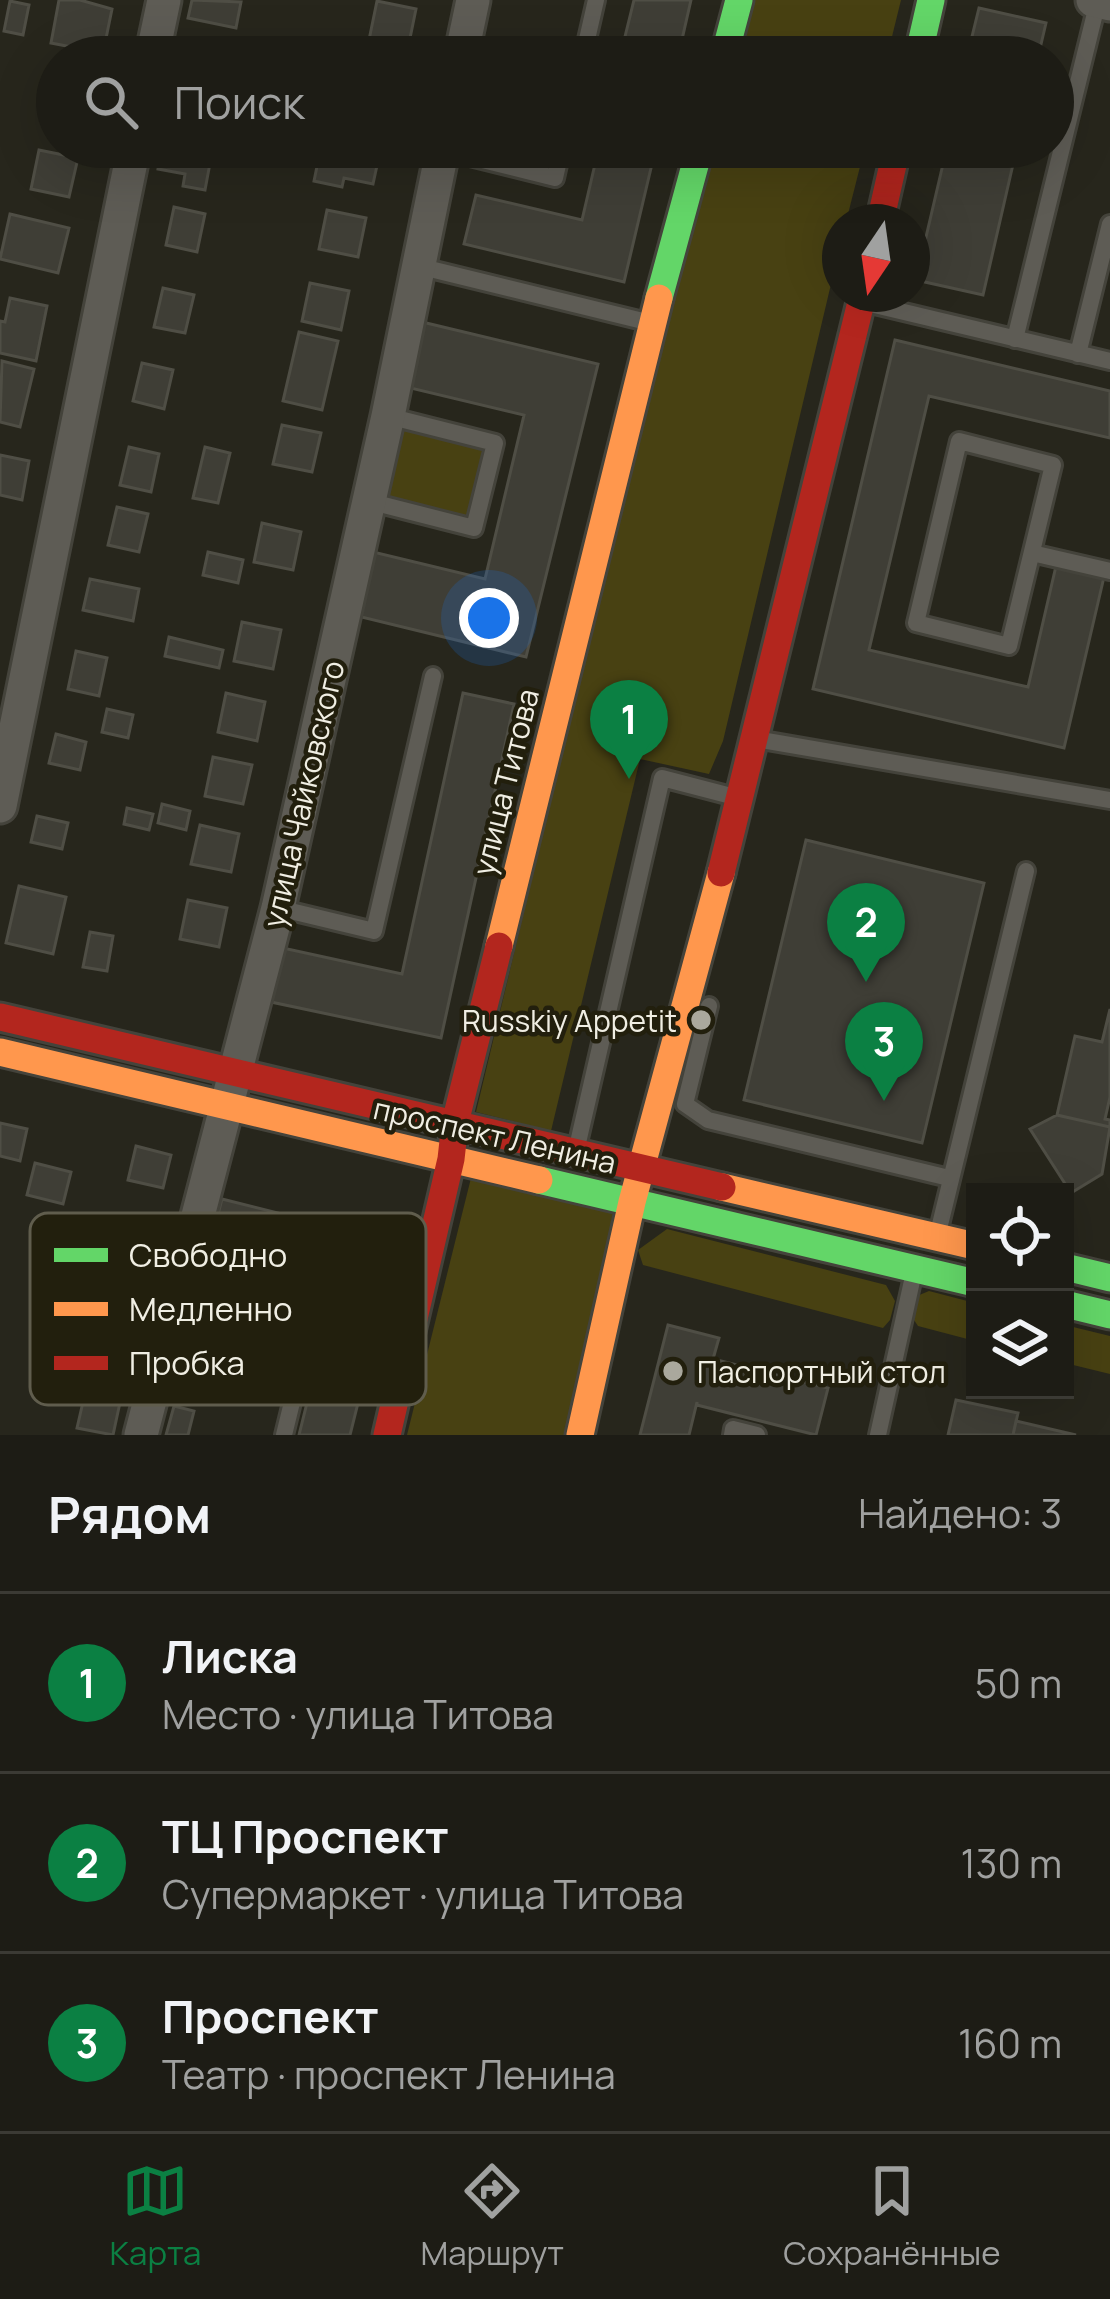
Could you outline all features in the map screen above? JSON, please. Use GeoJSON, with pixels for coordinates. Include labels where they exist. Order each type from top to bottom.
{"type":"FeatureCollection","features":[{"type":"Feature","properties":{"kind":"street"},"geometry":{"type":"LineString","coordinates":[[156,36],[164,0]]}},
{"type":"Feature","properties":{"kind":"street"},"geometry":{"type":"LineString","coordinates":[[465,36],[473,0]]}},
{"type":"Feature","properties":{"kind":"street"},"geometry":{"type":"LineString","coordinates":[[730,36],[739,0]]}},
{"type":"Feature","properties":{"kind":"street"},"geometry":{"type":"LineString","coordinates":[[923,36],[931,0]]}},
{"type":"Feature","properties":{"kind":"street"},"geometry":{"type":"LineString","coordinates":[[1096,1],[1110,4]]}},
{"type":"Feature","properties":{"kind":"street"},"geometry":{"type":"LineString","coordinates":[[0,806],[130,168]]}},
{"type":"Feature","properties":{"kind":"street","name":"улица Чайковского"},"geometry":{"type":"LineString","coordinates":[[200,1213],[278,908],[438,168]]}},
{"type":"Feature","properties":{"kind":"street","name":"улица Титова"},"geometry":{"type":"LineString","coordinates":[[426,1267],[455,1124],[694,168]]}},
{"type":"Feature","properties":{"kind":"street"},"geometry":{"type":"LineString","coordinates":[[884,204],[892,168]]}},
{"type":"Feature","properties":{"kind":"street"},"geometry":{"type":"LineString","coordinates":[[580,1435],[632,1202],[674,1102],[750,800],[753,738],[859,312]]}},
{"type":"Feature","properties":{"kind":"street","name":"проспект Ленина"},"geometry":{"type":"LineString","coordinates":[[0,1017],[966,1244]]}},
{"type":"Feature","properties":{"kind":"street","name":"проспект Ленина"},"geometry":{"type":"LineString","coordinates":[[0,1052],[966,1281]]}},
{"type":"Feature","properties":{"kind":"street"},"geometry":{"type":"LineString","coordinates":[[1074,1269],[1110,1278]]}},
{"type":"Feature","properties":{"kind":"street"},"geometry":{"type":"LineString","coordinates":[[1074,1306],[1110,1315]]}},
{"type":"Feature","properties":{"kind":"street","name":"улица Чайковского"},"geometry":{"type":"LineString","coordinates":[[141,1435],[149,1405]]}},
{"type":"Feature","properties":{"kind":"street","name":"улица Титова"},"geometry":{"type":"LineString","coordinates":[[387,1435],[394,1405]]}},
{"type":"Feature","properties":{"kind":"lane"},"geometry":{"type":"LineString","coordinates":[[588,36],[596,0]]}},
{"type":"Feature","properties":{"kind":"lane"},"geometry":{"type":"LineString","coordinates":[[1074,93],[1096,1]]}},
{"type":"Feature","properties":{"kind":"lane"},"geometry":{"type":"LineString","coordinates":[[517,168],[555,178],[557,168]]}},
{"type":"Feature","properties":{"kind":"lane"},"geometry":{"type":"LineString","coordinates":[[1015,339],[1056,168]]}},
{"type":"Feature","properties":{"kind":"lane"},"geometry":{"type":"LineString","coordinates":[[1078,354],[1110,224]]}},
{"type":"Feature","properties":{"kind":"lane"},"geometry":{"type":"LineString","coordinates":[[418,266],[652,323]]}},
{"type":"Feature","properties":{"kind":"lane"},"geometry":{"type":"LineString","coordinates":[[914,312],[1110,362]]}},
{"type":"Feature","properties":{"kind":"lane"},"geometry":{"type":"LineString","coordinates":[[368,501],[474,528],[495,443],[388,416]]}},
{"type":"Feature","properties":{"kind":"lane"},"geometry":{"type":"LineString","coordinates":[[959,440],[1053,465],[1031,554],[1010,646],[916,622],[959,440]]}},
{"type":"Feature","properties":{"kind":"lane"},"geometry":{"type":"LineString","coordinates":[[1031,554],[1110,571]]}},
{"type":"Feature","properties":{"kind":"lane"},"geometry":{"type":"LineString","coordinates":[[278,908],[374,931],[433,676]]}},
{"type":"Feature","properties":{"kind":"lane"},"geometry":{"type":"LineString","coordinates":[[753,738],[1110,800]]}},
{"type":"Feature","properties":{"kind":"lane"},"geometry":{"type":"LineString","coordinates":[[576,1152],[662,778],[750,800]]}},
{"type":"Feature","properties":{"kind":"lane"},"geometry":{"type":"LineString","coordinates":[[878,1435],[914,1268],[950,1178],[1026,871]]}},
{"type":"Feature","properties":{"kind":"lane"},"geometry":{"type":"LineString","coordinates":[[714,988],[674,1102],[708,1120],[950,1178]]}},
{"type":"Feature","properties":{"kind":"lane"},"geometry":{"type":"LineString","coordinates":[[284,1435],[291,1405]]}},
{"type":"Feature","properties":{"kind":"lane"},"geometry":{"type":"LineString","coordinates":[[732,1435],[733,1429],[757,1435]]}},
{"type":"Feature","properties":{"kind":"shaded area"},"geometry":{"type":"Polygon","coordinates":[[[743,0],[901,0],[892,36],[734,36],[743,0]]]}},
{"type":"Feature","properties":{"kind":"shaded area"},"geometry":{"type":"Polygon","coordinates":[[[702,168],[860,168],[851,204],[822,204],[824,312],[723,741],[709,774],[640,759],[551,1131],[476,1112],[702,168]]]}},
{"type":"Feature","properties":{"kind":"shaded area"},"geometry":{"type":"Polygon","coordinates":[[[402,424],[488,447],[470,522],[387,502],[402,424]]]}},
{"type":"Feature","properties":{"kind":"shaded area"},"geometry":{"type":"Polygon","coordinates":[[[471,1178],[622,1215],[570,1435],[407,1435],[414,1405],[426,1405],[426,1359],[471,1178]]]}},
{"type":"Feature","properties":{"kind":"shaded area"},"geometry":{"type":"Polygon","coordinates":[[[667,1229],[886,1285],[895,1301],[890,1320],[883,1328],[643,1265],[638,1250],[667,1229]]]}},
{"type":"Feature","properties":{"kind":"shaded area"},"geometry":{"type":"Polygon","coordinates":[[[929,1291],[966,1301],[966,1339],[918,1326],[912,1317],[917,1296],[929,1291]]]}},
{"type":"Feature","properties":{"kind":"shaded area"},"geometry":{"type":"Polygon","coordinates":[[[1074,1327],[1110,1336],[1110,1374],[1074,1365],[1074,1327]]]}},
{"type":"Feature","properties":{"kind":"building"},"geometry":{"type":"Polygon","coordinates":[[[59,0],[112,9],[106,36],[52,36],[59,0]]]}},
{"type":"Feature","properties":{"kind":"building"},"geometry":{"type":"Polygon","coordinates":[[[192,0],[241,2],[236,28],[188,18],[192,0]]]}},
{"type":"Feature","properties":{"kind":"building"},"geometry":{"type":"Polygon","coordinates":[[[634,0],[691,0],[683,36],[625,36],[634,0]]]}},
{"type":"Feature","properties":{"kind":"building"},"geometry":{"type":"Polygon","coordinates":[[[10,1],[29,5],[23,35],[4,31],[10,1]]]}},
{"type":"Feature","properties":{"kind":"building"},"geometry":{"type":"Polygon","coordinates":[[[377,1],[416,9],[410,36],[370,36],[377,1]]]}},
{"type":"Feature","properties":{"kind":"building"},"geometry":{"type":"Polygon","coordinates":[[[979,8],[1046,23],[1043,36],[972,36],[979,8]]]}},
{"type":"Feature","properties":{"kind":"building"},"geometry":{"type":"Polygon","coordinates":[[[36,165],[76,168],[69,197],[31,189],[36,165]]]}},
{"type":"Feature","properties":{"kind":"building"},"geometry":{"type":"Polygon","coordinates":[[[209,168],[205,190],[183,186],[185,174],[158,169],[209,168]]]}},
{"type":"Feature","properties":{"kind":"building"},"geometry":{"type":"Polygon","coordinates":[[[317,168],[376,168],[373,184],[344,178],[342,187],[314,181],[317,168]]]}},
{"type":"Feature","properties":{"kind":"building"},"geometry":{"type":"Polygon","coordinates":[[[594,168],[651,168],[624,282],[464,244],[476,195],[582,220],[594,168]]]}},
{"type":"Feature","properties":{"kind":"building"},"geometry":{"type":"Polygon","coordinates":[[[942,168],[1012,168],[983,295],[930,283],[930,220],[942,168]]]}},
{"type":"Feature","properties":{"kind":"building"},"geometry":{"type":"Polygon","coordinates":[[[174,207],[205,214],[197,252],[166,245],[174,207]]]}},
{"type":"Feature","properties":{"kind":"building"},"geometry":{"type":"Polygon","coordinates":[[[327,210],[366,218],[358,257],[319,249],[327,210]]]}},
{"type":"Feature","properties":{"kind":"building"},"geometry":{"type":"Polygon","coordinates":[[[10,214],[69,228],[58,273],[0,259],[10,214]]]}},
{"type":"Feature","properties":{"kind":"building"},"geometry":{"type":"Polygon","coordinates":[[[310,283],[349,291],[341,330],[302,321],[310,283]]]}},
{"type":"Feature","properties":{"kind":"building"},"geometry":{"type":"Polygon","coordinates":[[[163,288],[194,295],[185,333],[154,327],[163,288]]]}},
{"type":"Feature","properties":{"kind":"building"},"geometry":{"type":"Polygon","coordinates":[[[10,298],[47,306],[36,361],[0,353],[0,321],[5,322],[10,298]]]}},
{"type":"Feature","properties":{"kind":"building"},"geometry":{"type":"Polygon","coordinates":[[[418,321],[598,364],[526,657],[349,614],[365,550],[485,579],[524,415],[402,386],[418,321]]]}},
{"type":"Feature","properties":{"kind":"building"},"geometry":{"type":"Polygon","coordinates":[[[299,332],[338,341],[322,410],[283,401],[299,332]]]}},
{"type":"Feature","properties":{"kind":"building"},"geometry":{"type":"Polygon","coordinates":[[[895,340],[1110,391],[1110,438],[929,396],[869,650],[1028,687],[1056,566],[1104,577],[1064,748],[813,689],[895,340]]]}},
{"type":"Feature","properties":{"kind":"building"},"geometry":{"type":"Polygon","coordinates":[[[2,361],[34,369],[20,427],[0,422],[2,361]]]}},
{"type":"Feature","properties":{"kind":"building"},"geometry":{"type":"Polygon","coordinates":[[[142,363],[173,370],[164,409],[133,401],[142,363]]]}},
{"type":"Feature","properties":{"kind":"building"},"geometry":{"type":"Polygon","coordinates":[[[282,425],[321,433],[312,472],[273,464],[282,425]]]}},
{"type":"Feature","properties":{"kind":"building"},"geometry":{"type":"Polygon","coordinates":[[[129,447],[159,454],[151,492],[120,485],[129,447]]]}},
{"type":"Feature","properties":{"kind":"building"},"geometry":{"type":"Polygon","coordinates":[[[205,447],[230,453],[218,503],[193,498],[205,447]]]}},
{"type":"Feature","properties":{"kind":"building"},"geometry":{"type":"Polygon","coordinates":[[[0,455],[29,461],[22,500],[0,495],[0,455]]]}},
{"type":"Feature","properties":{"kind":"building"},"geometry":{"type":"Polygon","coordinates":[[[117,507],[148,514],[139,552],[108,545],[117,507]]]}},
{"type":"Feature","properties":{"kind":"building"},"geometry":{"type":"Polygon","coordinates":[[[262,523],[301,532],[293,570],[254,562],[262,523]]]}},
{"type":"Feature","properties":{"kind":"building"},"geometry":{"type":"Polygon","coordinates":[[[208,552],[243,560],[238,583],[203,575],[208,552]]]}},
{"type":"Feature","properties":{"kind":"building"},"geometry":{"type":"Polygon","coordinates":[[[90,579],[139,589],[133,621],[83,610],[90,579]]]}},
{"type":"Feature","properties":{"kind":"building"},"geometry":{"type":"Polygon","coordinates":[[[242,622],[281,630],[273,669],[234,661],[242,622]]]}},
{"type":"Feature","properties":{"kind":"building"},"geometry":{"type":"Polygon","coordinates":[[[169,637],[223,650],[219,668],[165,656],[169,637]]]}},
{"type":"Feature","properties":{"kind":"building"},"geometry":{"type":"Polygon","coordinates":[[[76,651],[107,658],[99,696],[68,689],[76,651]]]}},
{"type":"Feature","properties":{"kind":"building"},"geometry":{"type":"Polygon","coordinates":[[[226,693],[265,702],[257,741],[218,732],[226,693]]]}},
{"type":"Feature","properties":{"kind":"building"},"geometry":{"type":"Polygon","coordinates":[[[463,693],[514,704],[441,1038],[271,1002],[283,948],[402,974],[463,693]]]}},
{"type":"Feature","properties":{"kind":"building"},"geometry":{"type":"Polygon","coordinates":[[[107,709],[133,715],[128,738],[102,732],[107,709]]]}},
{"type":"Feature","properties":{"kind":"building"},"geometry":{"type":"Polygon","coordinates":[[[56,734],[86,742],[80,770],[49,763],[56,734]]]}},
{"type":"Feature","properties":{"kind":"building"},"geometry":{"type":"Polygon","coordinates":[[[213,757],[252,765],[243,804],[205,796],[213,757]]]}},
{"type":"Feature","properties":{"kind":"building"},"geometry":{"type":"Polygon","coordinates":[[[162,804],[190,811],[186,830],[158,823],[162,804]]]}},
{"type":"Feature","properties":{"kind":"building"},"geometry":{"type":"Polygon","coordinates":[[[127,808],[153,814],[149,830],[124,824],[127,808]]]}},
{"type":"Feature","properties":{"kind":"building"},"geometry":{"type":"Polygon","coordinates":[[[37,816],[68,823],[62,849],[31,842],[37,816]]]}},
{"type":"Feature","properties":{"kind":"building"},"geometry":{"type":"Polygon","coordinates":[[[200,825],[239,834],[231,872],[191,864],[200,825]]]}},
{"type":"Feature","properties":{"kind":"building"},"geometry":{"type":"Polygon","coordinates":[[[806,840],[984,883],[922,1143],[744,1100],[806,840]]]}},
{"type":"Feature","properties":{"kind":"building"},"geometry":{"type":"Polygon","coordinates":[[[19,886],[66,897],[53,954],[6,943],[19,886]]]}},
{"type":"Feature","properties":{"kind":"building"},"geometry":{"type":"Polygon","coordinates":[[[188,900],[227,908],[219,947],[180,939],[188,900]]]}},
{"type":"Feature","properties":{"kind":"building"},"geometry":{"type":"Polygon","coordinates":[[[90,932],[113,936],[107,971],[83,967],[90,932]]]}},
{"type":"Feature","properties":{"kind":"building"},"geometry":{"type":"Polygon","coordinates":[[[1110,1009],[1110,1097],[1105,1119],[1110,1120],[1110,1127],[1057,1115],[1075,1036],[1102,1042],[1110,1009]]]}},
{"type":"Feature","properties":{"kind":"building"},"geometry":{"type":"Polygon","coordinates":[[[1057,1115],[1110,1127],[1102,1174],[1074,1191],[1074,1183],[1065,1183],[1030,1129],[1057,1115]]]}},
{"type":"Feature","properties":{"kind":"building"},"geometry":{"type":"Polygon","coordinates":[[[0,1123],[27,1129],[20,1161],[0,1156],[0,1123]]]}},
{"type":"Feature","properties":{"kind":"building"},"geometry":{"type":"Polygon","coordinates":[[[136,1146],[171,1155],[163,1188],[128,1180],[136,1146]]]}},
{"type":"Feature","properties":{"kind":"building"},"geometry":{"type":"Polygon","coordinates":[[[35,1163],[71,1172],[63,1204],[27,1195],[35,1163]]]}},
{"type":"Feature","properties":{"kind":"building"},"geometry":{"type":"Polygon","coordinates":[[[222,1199],[278,1213],[218,1213],[222,1199]]]}},
{"type":"Feature","properties":{"kind":"building"},"geometry":{"type":"Polygon","coordinates":[[[668,1325],[719,1338],[713,1359],[828,1388],[816,1435],[697,1402],[689,1435],[640,1435],[668,1325]]]}},
{"type":"Feature","properties":{"kind":"building"},"geometry":{"type":"Polygon","coordinates":[[[956,1400],[1018,1413],[1013,1435],[948,1435],[956,1400]]]}},
{"type":"Feature","properties":{"kind":"building"},"geometry":{"type":"Polygon","coordinates":[[[82,1405],[119,1405],[113,1435],[77,1428],[82,1405]]]}},
{"type":"Feature","properties":{"kind":"building"},"geometry":{"type":"Polygon","coordinates":[[[306,1405],[358,1405],[350,1435],[299,1435],[306,1405]]]}},
{"type":"Feature","properties":{"kind":"building"},"geometry":{"type":"Polygon","coordinates":[[[174,1406],[194,1411],[188,1435],[166,1435],[174,1406]]]}},
{"type":"Feature","properties":{"kind":"building"},"geometry":{"type":"Polygon","coordinates":[[[1016,1421],[1076,1435],[1013,1435],[1016,1421]]]}},
{"type":"Feature","properties":{"kind":"traffic: fast"},"geometry":{"type":"LineString","coordinates":[[730,36],[739,0]]}},
{"type":"Feature","properties":{"kind":"traffic: fast"},"geometry":{"type":"LineString","coordinates":[[923,36],[931,0]]}},
{"type":"Feature","properties":{"kind":"traffic: fast"},"geometry":{"type":"LineString","coordinates":[[659,298],[694,168]]}},
{"type":"Feature","properties":{"kind":"traffic: fast"},"geometry":{"type":"LineString","coordinates":[[539,1180],[966,1281]]}},
{"type":"Feature","properties":{"kind":"traffic: fast"},"geometry":{"type":"LineString","coordinates":[[1074,1269],[1110,1278]]}},
{"type":"Feature","properties":{"kind":"traffic: fast"},"geometry":{"type":"LineString","coordinates":[[1074,1306],[1110,1315]]}},
{"type":"Feature","properties":{"kind":"traffic: slow"},"geometry":{"type":"LineString","coordinates":[[499,946],[659,298]]}},
{"type":"Feature","properties":{"kind":"traffic: slow"},"geometry":{"type":"LineString","coordinates":[[580,1435],[632,1202],[721,873]]}},
{"type":"Feature","properties":{"kind":"traffic: slow"},"geometry":{"type":"LineString","coordinates":[[0,1052],[539,1180]]}},
{"type":"Feature","properties":{"kind":"traffic: slow"},"geometry":{"type":"LineString","coordinates":[[722,1187],[966,1244]]}},
{"type":"Feature","properties":{"kind":"traffic: jam"},"geometry":{"type":"LineString","coordinates":[[884,204],[892,168]]}},
{"type":"Feature","properties":{"kind":"traffic: jam"},"geometry":{"type":"LineString","coordinates":[[721,873],[859,312]]}},
{"type":"Feature","properties":{"kind":"traffic: jam"},"geometry":{"type":"LineString","coordinates":[[426,1267],[455,1123],[499,946]]}},
{"type":"Feature","properties":{"kind":"traffic: jam"},"geometry":{"type":"LineString","coordinates":[[0,1017],[722,1187]]}},
{"type":"Feature","properties":{"kind":"traffic: jam"},"geometry":{"type":"LineString","coordinates":[[387,1435],[394,1405]]}},
{"type":"Feature","properties":{"kind":"place","name":"Лиска"},"geometry":{"type":"Point","coordinates":[629,779]}},
{"type":"Feature","properties":{"kind":"place","name":"ТЦ Проспект"},"geometry":{"type":"Point","coordinates":[866,982]}},
{"type":"Feature","properties":{"kind":"place","name":"Russkiy Appetit"},"geometry":{"type":"Point","coordinates":[701,1020]}},
{"type":"Feature","properties":{"kind":"place","name":"Проспект"},"geometry":{"type":"Point","coordinates":[884,1101]}},
{"type":"Feature","properties":{"kind":"place","name":"Паспортный стол"},"geometry":{"type":"Point","coordinates":[673,1371]}}]}
